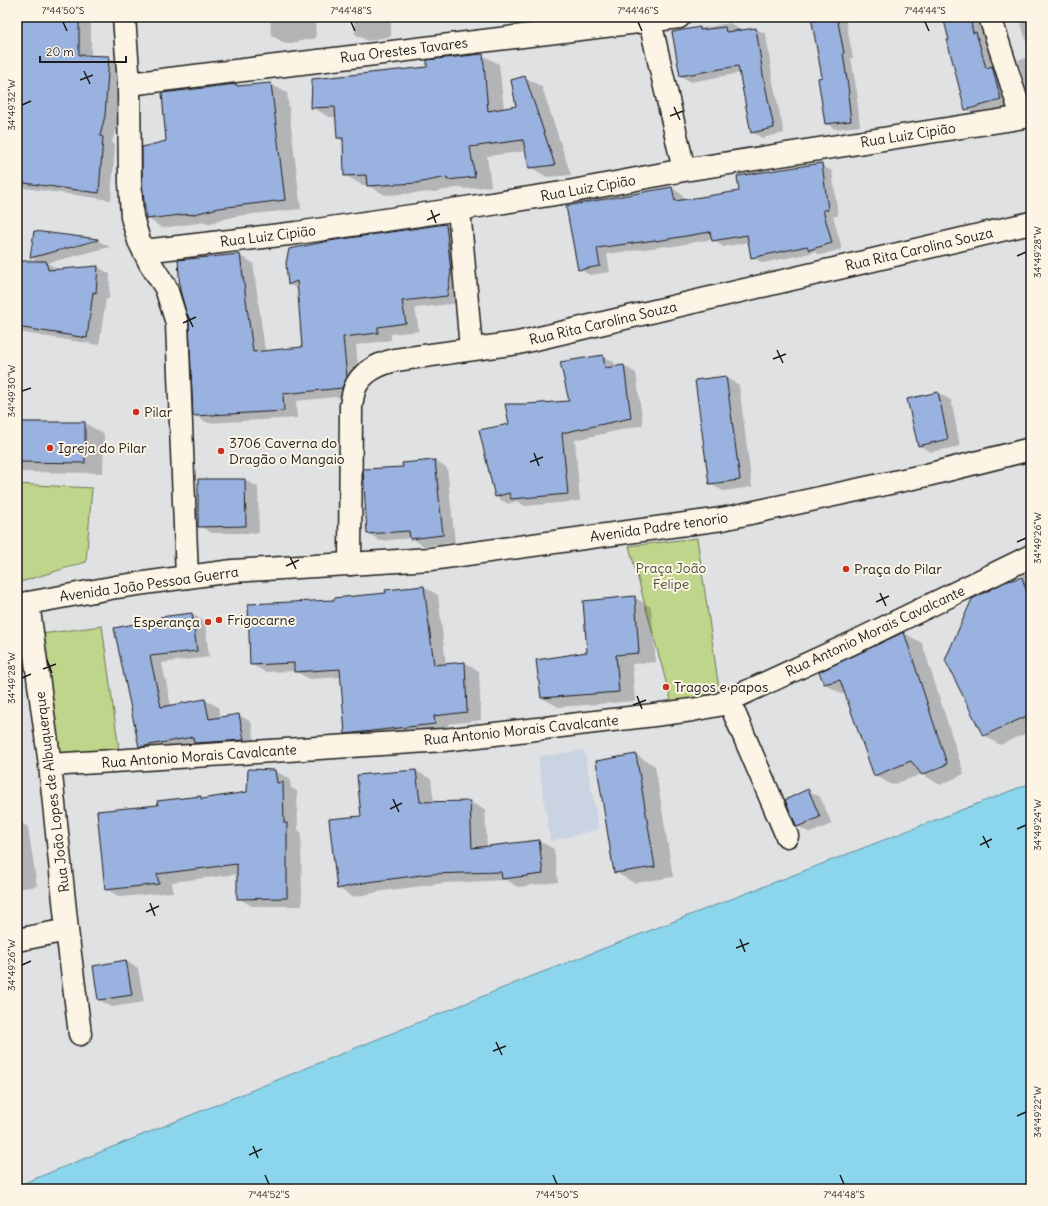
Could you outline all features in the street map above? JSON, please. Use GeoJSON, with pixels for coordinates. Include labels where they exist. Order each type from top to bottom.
{"type":"FeatureCollection","features":[{"type":"Feature","properties":{"kind":"street"},"geometry":{"type":"LineString","coordinates":[[124,17],[129,84],[130,182],[132,217],[139,241],[166,288],[177,323],[187,577]]}},
{"type":"Feature","properties":{"kind":"street","name":"Rua Orestes Tavares"},"geometry":{"type":"LineString","coordinates":[[129,84],[649,18],[679,17]]}},
{"type":"Feature","properties":{"kind":"street"},"geometry":{"type":"LineString","coordinates":[[990,17],[1027,117]]}},
{"type":"Feature","properties":{"kind":"street"},"geometry":{"type":"LineString","coordinates":[[649,18],[684,170]]}},
{"type":"Feature","properties":{"kind":"street","name":"Rua Luiz Cipião"},"geometry":{"type":"LineString","coordinates":[[144,251],[297,233],[459,209],[568,192],[684,170],[1027,117]]}},
{"type":"Feature","properties":{"kind":"street"},"geometry":{"type":"LineString","coordinates":[[459,209],[471,349]]}},
{"type":"Feature","properties":{"kind":"street","name":"Rua Rita Carolina Souza"},"geometry":{"type":"LineString","coordinates":[[350,564],[351,406],[355,387],[364,374],[379,364],[395,360],[518,343],[1031,223]]}},
{"type":"Feature","properties":{"kind":"street","name":"Avenida Padre tenorio"},"geometry":{"type":"LineString","coordinates":[[282,568],[431,559],[722,519],[928,475],[1031,449]]}},
{"type":"Feature","properties":{"kind":"street","name":"Rua Antonio Morais Cavalcante"},"geometry":{"type":"LineString","coordinates":[[50,765],[444,740],[692,710],[718,705],[857,641],[1031,556]]}},
{"type":"Feature","properties":{"kind":"street","name":"Avenida João Pessoa Guerra"},"geometry":{"type":"LineString","coordinates":[[22,604],[116,587],[187,577],[233,571],[282,568]]}},
{"type":"Feature","properties":{"kind":"street","name":"Rua João Lopes de Albuquerque"},"geometry":{"type":"LineString","coordinates":[[22,604],[50,765],[67,930],[80,1034]]}},
{"type":"Feature","properties":{"kind":"street"},"geometry":{"type":"LineString","coordinates":[[729,701],[787,836]]}},
{"type":"Feature","properties":{"kind":"street"},"geometry":{"type":"LineString","coordinates":[[17,940],[67,930]]}},
{"type":"Feature","properties":{"kind":"shaded area"},"geometry":{"type":"Polygon","coordinates":[[[584,750],[599,829],[550,841],[538,757],[584,750]]]}},
{"type":"Feature","properties":{"kind":"green space"},"geometry":{"type":"Polygon","coordinates":[[[17,484],[92,488],[86,562],[17,583],[17,484]]]}},
{"type":"Feature","properties":{"kind":"green space","name":"Praça João Felipe"},"geometry":{"type":"Polygon","coordinates":[[[697,538],[721,702],[674,711],[629,546],[697,538]]]}},
{"type":"Feature","properties":{"kind":"green space"},"geometry":{"type":"Polygon","coordinates":[[[102,626],[119,750],[57,757],[41,634],[102,626]]]}},
{"type":"Feature","properties":{"kind":"water"},"geometry":{"type":"Polygon","coordinates":[[[1031,783],[1031,1189],[17,1189],[17,1186],[530,977],[1031,783]]]}},
{"type":"Feature","properties":{"kind":"building"},"geometry":{"type":"Polygon","coordinates":[[[17,17],[79,17],[79,55],[109,56],[105,116],[100,136],[103,137],[99,193],[17,182],[17,17]]]}},
{"type":"Feature","properties":{"kind":"building"},"geometry":{"type":"Polygon","coordinates":[[[811,17],[837,17],[844,53],[851,121],[825,124],[818,78],[822,77],[811,17]]]}},
{"type":"Feature","properties":{"kind":"building"},"geometry":{"type":"Polygon","coordinates":[[[943,17],[970,17],[973,33],[976,32],[986,68],[992,66],[1001,100],[965,110],[947,40],[949,40],[943,17]]]}},
{"type":"Feature","properties":{"kind":"building"},"geometry":{"type":"Polygon","coordinates":[[[700,27],[700,30],[725,27],[726,32],[756,28],[763,75],[774,128],[751,133],[738,66],[680,76],[672,32],[700,27]]]}},
{"type":"Feature","properties":{"kind":"building"},"geometry":{"type":"Polygon","coordinates":[[[483,54],[488,111],[516,106],[511,80],[525,76],[555,165],[529,168],[523,140],[470,147],[475,177],[447,180],[447,177],[417,183],[367,186],[366,175],[344,176],[343,138],[337,138],[335,107],[311,108],[312,79],[427,67],[427,60],[483,54]]]}},
{"type":"Feature","properties":{"kind":"building"},"geometry":{"type":"Polygon","coordinates":[[[271,83],[285,200],[219,208],[190,215],[146,219],[142,182],[142,147],[166,141],[162,93],[236,84],[237,86],[271,83]]]}},
{"type":"Feature","properties":{"kind":"building"},"geometry":{"type":"Polygon","coordinates":[[[822,163],[828,210],[823,210],[832,243],[809,250],[807,246],[751,258],[747,235],[712,241],[710,232],[656,241],[597,248],[600,266],[578,270],[566,206],[672,187],[675,201],[739,191],[737,176],[822,163]]]}},
{"type":"Feature","properties":{"kind":"building"},"geometry":{"type":"Polygon","coordinates":[[[446,224],[451,272],[447,296],[402,301],[406,323],[378,327],[378,333],[343,337],[347,377],[342,388],[283,394],[284,411],[193,416],[189,323],[180,290],[178,260],[240,254],[253,352],[302,347],[297,281],[288,285],[286,263],[289,249],[329,241],[446,224]]]}},
{"type":"Feature","properties":{"kind":"building"},"geometry":{"type":"Polygon","coordinates":[[[34,231],[98,239],[98,240],[30,258],[34,231]]]}},
{"type":"Feature","properties":{"kind":"building"},"geometry":{"type":"Polygon","coordinates":[[[19,261],[46,261],[48,270],[98,266],[96,293],[93,292],[87,338],[17,327],[19,261]]]}},
{"type":"Feature","properties":{"kind":"building"},"geometry":{"type":"Polygon","coordinates":[[[603,355],[605,368],[624,365],[631,418],[562,433],[568,494],[511,499],[509,493],[495,497],[479,430],[509,424],[505,404],[569,401],[560,362],[603,355]]]}},
{"type":"Feature","properties":{"kind":"building"},"geometry":{"type":"Polygon","coordinates":[[[726,376],[740,480],[709,484],[695,380],[726,376]]]}},
{"type":"Feature","properties":{"kind":"building"},"geometry":{"type":"Polygon","coordinates":[[[938,392],[948,439],[918,446],[907,399],[938,392]]]}},
{"type":"Feature","properties":{"kind":"building"},"geometry":{"type":"Polygon","coordinates":[[[17,422],[85,422],[85,463],[17,462],[17,422]]]}},
{"type":"Feature","properties":{"kind":"building"},"geometry":{"type":"Polygon","coordinates":[[[435,460],[443,535],[410,539],[409,531],[367,534],[363,469],[403,467],[402,463],[435,460]]]}},
{"type":"Feature","properties":{"kind":"building"},"geometry":{"type":"Polygon","coordinates":[[[198,479],[245,479],[246,526],[198,527],[198,479]]]}},
{"type":"Feature","properties":{"kind":"building"},"geometry":{"type":"Polygon","coordinates":[[[1022,577],[1031,606],[1031,714],[983,736],[945,660],[972,599],[1005,582],[1022,577]]]}},
{"type":"Feature","properties":{"kind":"building"},"geometry":{"type":"Polygon","coordinates":[[[424,586],[434,665],[465,662],[467,712],[434,716],[435,724],[345,734],[340,669],[294,672],[294,663],[250,665],[248,604],[334,600],[334,598],[386,593],[385,590],[424,586]]]}},
{"type":"Feature","properties":{"kind":"building"},"geometry":{"type":"Polygon","coordinates":[[[635,596],[639,653],[616,655],[619,692],[541,698],[536,660],[587,652],[583,601],[635,596]]]}},
{"type":"Feature","properties":{"kind":"building"},"geometry":{"type":"Polygon","coordinates":[[[192,613],[197,651],[150,656],[161,707],[205,699],[209,719],[239,714],[244,740],[194,743],[193,737],[139,747],[114,628],[160,619],[160,617],[192,613]]]}},
{"type":"Feature","properties":{"kind":"building"},"geometry":{"type":"Polygon","coordinates":[[[904,632],[947,764],[922,775],[911,761],[874,776],[840,680],[824,684],[819,672],[904,632]]]}},
{"type":"Feature","properties":{"kind":"building"},"geometry":{"type":"Polygon","coordinates":[[[636,754],[655,867],[614,873],[596,761],[636,754]]]}},
{"type":"Feature","properties":{"kind":"building"},"geometry":{"type":"Polygon","coordinates":[[[248,769],[275,770],[277,783],[283,782],[284,823],[287,823],[287,898],[237,899],[237,864],[157,874],[159,884],[105,890],[97,811],[158,805],[157,801],[201,796],[201,799],[247,792],[248,769]]]}},
{"type":"Feature","properties":{"kind":"building"},"geometry":{"type":"Polygon","coordinates":[[[416,770],[420,802],[470,801],[472,848],[539,840],[543,874],[502,879],[501,872],[429,874],[368,882],[337,889],[329,819],[361,816],[357,775],[416,770]]]}},
{"type":"Feature","properties":{"kind":"building"},"geometry":{"type":"Polygon","coordinates":[[[808,789],[820,817],[797,827],[785,800],[808,789]]]}},
{"type":"Feature","properties":{"kind":"building"},"geometry":{"type":"Polygon","coordinates":[[[126,960],[132,995],[98,1000],[93,966],[126,960]]]}},
{"type":"Feature","properties":{"kind":"place","name":"Pilar"},"geometry":{"type":"Point","coordinates":[136,412]}},
{"type":"Feature","properties":{"kind":"place","name":"Igreja do Pilar"},"geometry":{"type":"Point","coordinates":[50,448]}},
{"type":"Feature","properties":{"kind":"place","name":"3706 Caverna do Dragão o Mangaio"},"geometry":{"type":"Point","coordinates":[221,451]}},
{"type":"Feature","properties":{"kind":"place","name":"Praça do Pilar"},"geometry":{"type":"Point","coordinates":[846,569]}},
{"type":"Feature","properties":{"kind":"place","name":"Frigocarne"},"geometry":{"type":"Point","coordinates":[219,620]}},
{"type":"Feature","properties":{"kind":"place","name":"Esperança"},"geometry":{"type":"Point","coordinates":[208,622]}},
{"type":"Feature","properties":{"kind":"place","name":"Tragos e papos"},"geometry":{"type":"Point","coordinates":[666,687]}}]}
